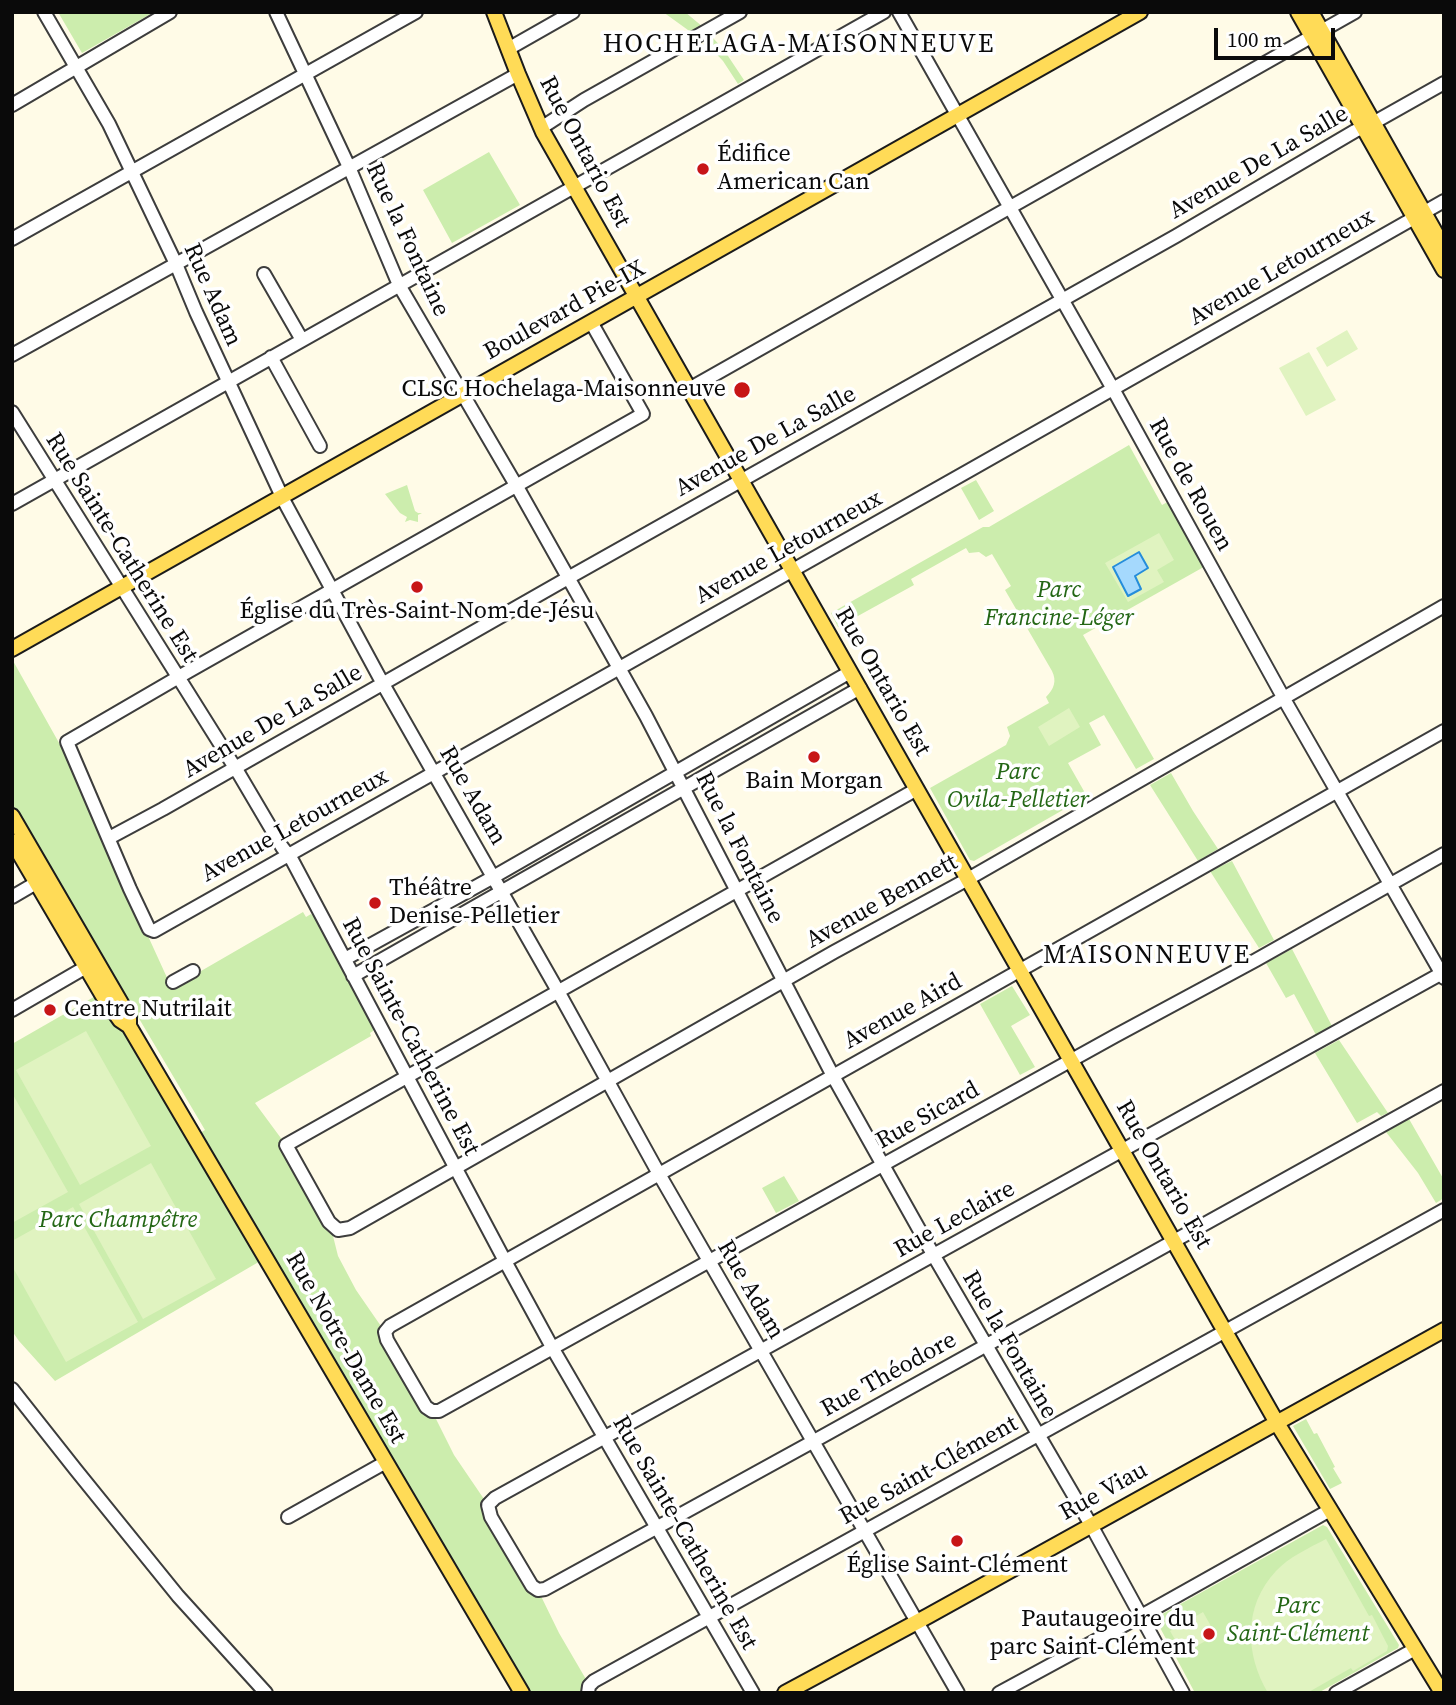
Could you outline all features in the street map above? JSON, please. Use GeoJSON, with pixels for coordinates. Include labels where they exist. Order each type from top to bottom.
{"type":"FeatureCollection","features":[{"type":"Feature","properties":{"kind":"main road","name":"Rue Ontario Est"},"geometry":{"type":"LineString","coordinates":[[494,12],[541,128],[574,187],[1277,1423],[1442,1692]]}},
{"type":"Feature","properties":{"kind":"main road","name":"Boulevard Pie-IX"},"geometry":{"type":"LineString","coordinates":[[955,113],[1125,12]]}},
{"type":"Feature","properties":{"kind":"main road","name":"Boulevard Pie-IX"},"geometry":{"type":"LineString","coordinates":[[12,641],[120,584],[955,113],[1140,12]]}},
{"type":"Feature","properties":{"kind":"main road"},"geometry":{"type":"LineString","coordinates":[[1298,12],[1317,34],[1419,214],[1444,270]]}},
{"type":"Feature","properties":{"kind":"main road"},"geometry":{"type":"LineString","coordinates":[[1311,12],[1317,34]]}},
{"type":"Feature","properties":{"kind":"main road"},"geometry":{"type":"LineString","coordinates":[[1419,214],[1444,248]]}},
{"type":"Feature","properties":{"kind":"main road","name":"Boulevard Pie-IX"},"geometry":{"type":"LineString","coordinates":[[12,649],[234,515],[280,494],[329,463],[591,322],[635,293]]}},
{"type":"Feature","properties":{"kind":"main road","name":"Rue Notre-Dame Est"},"geometry":{"type":"LineString","coordinates":[[12,816],[92,964]]}},
{"type":"Feature","properties":{"kind":"main road","name":"Rue Notre-Dame Est"},"geometry":{"type":"LineString","coordinates":[[12,841],[36,883],[129,1017],[129,1026],[522,1693]]}},
{"type":"Feature","properties":{"kind":"main road","name":"Rue Viau"},"geometry":{"type":"LineString","coordinates":[[785,1693],[1444,1330]]}},
{"type":"Feature","properties":{"kind":"street","name":"Rue Adam"},"geometry":{"type":"LineString","coordinates":[[44,12],[109,124],[280,494],[383,684],[659,1174],[958,1693]]}},
{"type":"Feature","properties":{"kind":"street"},"geometry":{"type":"LineString","coordinates":[[12,106],[170,12]]}},
{"type":"Feature","properties":{"kind":"street","name":"Rue la Fontaine"},"geometry":{"type":"LineString","coordinates":[[276,12],[349,167],[399,285],[516,485],[677,772],[833,1076],[934,1256],[1091,1525],[1183,1693]]}},
{"type":"Feature","properties":{"kind":"street"},"geometry":{"type":"LineString","coordinates":[[12,239],[416,12]]}},
{"type":"Feature","properties":{"kind":"street"},"geometry":{"type":"LineString","coordinates":[[508,48],[573,12]]}},
{"type":"Feature","properties":{"kind":"street"},"geometry":{"type":"LineString","coordinates":[[541,128],[584,100],[740,12]]}},
{"type":"Feature","properties":{"kind":"street"},"geometry":{"type":"LineString","coordinates":[[12,504],[884,12]]}},
{"type":"Feature","properties":{"kind":"street","name":"Rue de Rouen"},"geometry":{"type":"LineString","coordinates":[[899,12],[1284,698],[1443,974]]}},
{"type":"Feature","properties":{"kind":"street"},"geometry":{"type":"LineString","coordinates":[[689,389],[1355,12]]}},
{"type":"Feature","properties":{"kind":"street"},"geometry":{"type":"LineString","coordinates":[[12,355],[518,74]]}},
{"type":"Feature","properties":{"kind":"street","name":"Avenue De La Salle"},"geometry":{"type":"LineString","coordinates":[[108,838],[1444,83]]}},
{"type":"Feature","properties":{"kind":"street","name":"Avenue Letourneux"},"geometry":{"type":"LineString","coordinates":[[108,838],[149,929],[154,930],[1444,201]]}},
{"type":"Feature","properties":{"kind":"street"},"geometry":{"type":"LineString","coordinates":[[264,274],[302,340]]}},
{"type":"Feature","properties":{"kind":"street"},"geometry":{"type":"LineString","coordinates":[[108,838],[66,742],[643,414],[591,322]]}},
{"type":"Feature","properties":{"kind":"street"},"geometry":{"type":"LineString","coordinates":[[271,357],[320,446]]}},
{"type":"Feature","properties":{"kind":"street","name":"Rue Sainte-Catherine Est"},"geometry":{"type":"LineString","coordinates":[[12,412],[287,855],[553,1349],[753,1693]]}},
{"type":"Feature","properties":{"kind":"street","name":"Avenue Bennett"},"geometry":{"type":"LineString","coordinates":[[407,1076],[286,1144],[329,1222],[338,1230],[350,1227],[834,952],[968,879],[1444,606]]}},
{"type":"Feature","properties":{"kind":"street"},"geometry":{"type":"LineString","coordinates":[[345,959],[494,877],[850,672]]}},
{"type":"Feature","properties":{"kind":"street"},"geometry":{"type":"LineString","coordinates":[[353,976],[860,688]]}},
{"type":"Feature","properties":{"kind":"street","name":"Avenue Aird"},"geometry":{"type":"LineString","coordinates":[[432,1411],[426,1407],[387,1340],[385,1332],[390,1326],[1444,731]]}},
{"type":"Feature","properties":{"kind":"street"},"geometry":{"type":"LineString","coordinates":[[407,1076],[917,789]]}},
{"type":"Feature","properties":{"kind":"street","name":"Rue Sicard"},"geometry":{"type":"LineString","coordinates":[[432,1411],[439,1411],[553,1349],[1444,854]]}},
{"type":"Feature","properties":{"kind":"street"},"geometry":{"type":"LineString","coordinates":[[12,897],[36,883]]}},
{"type":"Feature","properties":{"kind":"street"},"geometry":{"type":"LineString","coordinates":[[12,1010],[92,964]]}},
{"type":"Feature","properties":{"kind":"street"},"geometry":{"type":"LineString","coordinates":[[173,982],[193,971]]}},
{"type":"Feature","properties":{"kind":"street","name":"Rue Leclaire"},"geometry":{"type":"LineString","coordinates":[[538,1590],[532,1587],[491,1517],[488,1505],[495,1498],[1443,974]]}},
{"type":"Feature","properties":{"kind":"street","name":"Rue Théodore"},"geometry":{"type":"LineString","coordinates":[[538,1590],[545,1589],[814,1441],[1444,1091]]}},
{"type":"Feature","properties":{"kind":"street","name":"Rue Saint-Clément"},"geometry":{"type":"LineString","coordinates":[[588,1693],[589,1686],[594,1681],[1444,1210]]}},
{"type":"Feature","properties":{"kind":"street"},"geometry":{"type":"LineString","coordinates":[[12,1389],[178,1596],[266,1693]]}},
{"type":"Feature","properties":{"kind":"street"},"geometry":{"type":"LineString","coordinates":[[288,1517],[386,1462]]}},
{"type":"Feature","properties":{"kind":"street"},"geometry":{"type":"LineString","coordinates":[[999,1693],[1330,1510]]}},
{"type":"Feature","properties":{"kind":"street"},"geometry":{"type":"LineString","coordinates":[[1336,1693],[1415,1649]]}},
{"type":"Feature","properties":{"kind":"green space"},"geometry":{"type":"Polygon","coordinates":[[[58,12],[154,12],[82,53],[58,12]]]}},
{"type":"Feature","properties":{"kind":"green space"},"geometry":{"type":"Polygon","coordinates":[[[663,12],[685,12],[703,27],[724,50],[744,80],[738,84],[723,61],[706,43],[663,12]]]}},
{"type":"Feature","properties":{"kind":"green space"},"geometry":{"type":"Polygon","coordinates":[[[489,152],[520,205],[452,243],[423,190],[489,152]]]}},
{"type":"Feature","properties":{"kind":"green space"},"geometry":{"type":"Polygon","coordinates":[[[1347,330],[1358,349],[1327,367],[1316,348],[1347,330]]]}},
{"type":"Feature","properties":{"kind":"green space"},"geometry":{"type":"Polygon","coordinates":[[[1309,352],[1336,400],[1306,416],[1279,368],[1309,352]]]}},
{"type":"Feature","properties":{"kind":"green space"},"geometry":{"type":"Polygon","coordinates":[[[1129,445],[1162,505],[1173,499],[1209,564],[1083,635],[1154,759],[1136,769],[1104,715],[1089,723],[1101,745],[1068,763],[1093,807],[1082,814],[1075,803],[974,861],[970,860],[930,788],[1006,745],[1010,736],[1007,727],[1049,703],[1046,697],[1054,682],[1052,671],[1005,590],[1011,586],[992,554],[986,557],[979,552],[969,553],[966,548],[911,579],[914,585],[838,627],[831,613],[983,527],[989,527],[1129,445]]]}},
{"type":"Feature","properties":{"kind":"green space"},"geometry":{"type":"Polygon","coordinates":[[[976,480],[994,511],[979,520],[961,488],[976,480]]]}},
{"type":"Feature","properties":{"kind":"green space"},"geometry":{"type":"Polygon","coordinates":[[[407,485],[415,511],[422,513],[418,515],[418,522],[405,522],[407,517],[400,513],[385,494],[407,485]]]}},
{"type":"Feature","properties":{"kind":"green space"},"geometry":{"type":"Polygon","coordinates":[[[1159,533],[1174,560],[1157,570],[1164,582],[1128,602],[1105,563],[1159,533]]]}},
{"type":"Feature","properties":{"kind":"green space"},"geometry":{"type":"Polygon","coordinates":[[[12,659],[63,750],[169,982],[182,982],[303,912],[306,917],[311,914],[316,918],[374,1027],[373,1031],[371,1036],[255,1103],[286,1145],[333,1236],[338,1256],[356,1290],[385,1332],[432,1411],[454,1455],[488,1505],[594,1693],[522,1693],[194,1137],[205,1130],[12,804],[12,659]]]}},
{"type":"Feature","properties":{"kind":"green space"},"geometry":{"type":"Polygon","coordinates":[[[1069,708],[1080,727],[1049,746],[1038,727],[1069,708]]]}},
{"type":"Feature","properties":{"kind":"green space"},"geometry":{"type":"Polygon","coordinates":[[[1171,773],[1218,849],[1198,861],[1150,785],[1171,773]]]}},
{"type":"Feature","properties":{"kind":"green space"},"geometry":{"type":"Polygon","coordinates":[[[1232,861],[1274,940],[1259,948],[1210,871],[1232,861]]]}},
{"type":"Feature","properties":{"kind":"green space"},"geometry":{"type":"Polygon","coordinates":[[[1292,949],[1332,1026],[1316,1035],[1294,994],[1286,998],[1266,963],[1292,949]]]}},
{"type":"Feature","properties":{"kind":"green space"},"geometry":{"type":"Polygon","coordinates":[[[1012,986],[1030,1015],[1011,1026],[1035,1067],[1020,1075],[980,1004],[1012,986]]]}},
{"type":"Feature","properties":{"kind":"green space","name":"Parc Champêtre"},"geometry":{"type":"Polygon","coordinates":[[[106,990],[262,1260],[55,1381],[12,1331],[12,1044],[106,990]]]}},
{"type":"Feature","properties":{"kind":"green space"},"geometry":{"type":"Polygon","coordinates":[[[86,1031],[151,1146],[80,1185],[16,1070],[86,1031]]]}},
{"type":"Feature","properties":{"kind":"green space"},"geometry":{"type":"Polygon","coordinates":[[[1339,1040],[1388,1113],[1381,1116],[1377,1112],[1357,1123],[1315,1053],[1339,1040]]]}},
{"type":"Feature","properties":{"kind":"green space"},"geometry":{"type":"Polygon","coordinates":[[[12,1093],[68,1192],[12,1223],[12,1093]]]}},
{"type":"Feature","properties":{"kind":"green space"},"geometry":{"type":"Polygon","coordinates":[[[1409,1119],[1444,1180],[1444,1198],[1436,1203],[1418,1173],[1386,1132],[1409,1119]]]}},
{"type":"Feature","properties":{"kind":"green space"},"geometry":{"type":"Polygon","coordinates":[[[151,1163],[216,1279],[143,1319],[79,1204],[151,1163]]]}},
{"type":"Feature","properties":{"kind":"green space"},"geometry":{"type":"Polygon","coordinates":[[[784,1176],[799,1201],[776,1213],[762,1188],[784,1176]]]}},
{"type":"Feature","properties":{"kind":"green space"},"geometry":{"type":"Polygon","coordinates":[[[73,1207],[138,1322],[66,1362],[12,1266],[12,1241],[73,1207]]]}},
{"type":"Feature","properties":{"kind":"green space"},"geometry":{"type":"Polygon","coordinates":[[[1306,1419],[1314,1434],[1317,1433],[1342,1483],[1330,1489],[1293,1426],[1306,1419]]]}},
{"type":"Feature","properties":{"kind":"green space","name":"Parc Saint-Clément"},"geometry":{"type":"Polygon","coordinates":[[[1323,1525],[1327,1527],[1399,1645],[1398,1648],[1318,1693],[1195,1693],[1157,1622],[1157,1617],[1323,1525]]]}},
{"type":"Feature","properties":{"kind":"green space"},"geometry":{"type":"Polygon","coordinates":[[[1326,1539],[1369,1616],[1372,1615],[1388,1646],[1387,1651],[1307,1693],[1268,1693],[1260,1678],[1252,1646],[1251,1630],[1258,1599],[1265,1585],[1281,1566],[1326,1539]]]}},
{"type":"Feature","properties":{"kind":"green space","name":"Pautaugeoire du parc Saint-Clément"},"geometry":{"type":"Polygon","coordinates":[[[1203,1612],[1216,1635],[1179,1656],[1173,1646],[1177,1643],[1170,1631],[1203,1612]]]}},
{"type":"Feature","properties":{"kind":"water"},"geometry":{"type":"Polygon","coordinates":[[[1139,552],[1148,568],[1135,576],[1141,589],[1128,596],[1113,567],[1139,552]]]}},
{"type":"Feature","properties":{"kind":"place","name":"Édifice American Can"},"geometry":{"type":"Point","coordinates":[703,169]}},
{"type":"Feature","properties":{"kind":"place","name":"CLSC Hochelaga-Maisonneuve"},"geometry":{"type":"Point","coordinates":[742,390]}},
{"type":"Feature","properties":{"kind":"place","name":"Église du Très-Saint-Nom-de-Jésu"},"geometry":{"type":"Point","coordinates":[417,587]}},
{"type":"Feature","properties":{"kind":"place","name":"Bain Morgan"},"geometry":{"type":"Point","coordinates":[814,757]}},
{"type":"Feature","properties":{"kind":"place","name":"Théâtre Denise-Pelletier"},"geometry":{"type":"Point","coordinates":[375,903]}},
{"type":"Feature","properties":{"kind":"place","name":"Centre Nutrilait"},"geometry":{"type":"Point","coordinates":[50,1010]}},
{"type":"Feature","properties":{"kind":"place","name":"Église Saint-Clément"},"geometry":{"type":"Point","coordinates":[957,1541]}},
{"type":"Feature","properties":{"kind":"place","name":"Pautaugeoire du parc Saint-Clément"},"geometry":{"type":"Point","coordinates":[1209,1634]}},
{"type":"Feature","properties":{"kind":"district","name":"HOCHELAGA-MAISONNEUVE"},"geometry":{"type":"Point","coordinates":[799,45]}},
{"type":"Feature","properties":{"kind":"district","name":"MAISONNEUVE"},"geometry":{"type":"Point","coordinates":[1147,956]}},
{"type":"Feature","properties":{"kind":"park label","name":"Parc Francine-Léger"},"geometry":{"type":"Point","coordinates":[1059,605]}},
{"type":"Feature","properties":{"kind":"park label","name":"Parc Ovila-Pelletier"},"geometry":{"type":"Point","coordinates":[1018,787]}}]}
